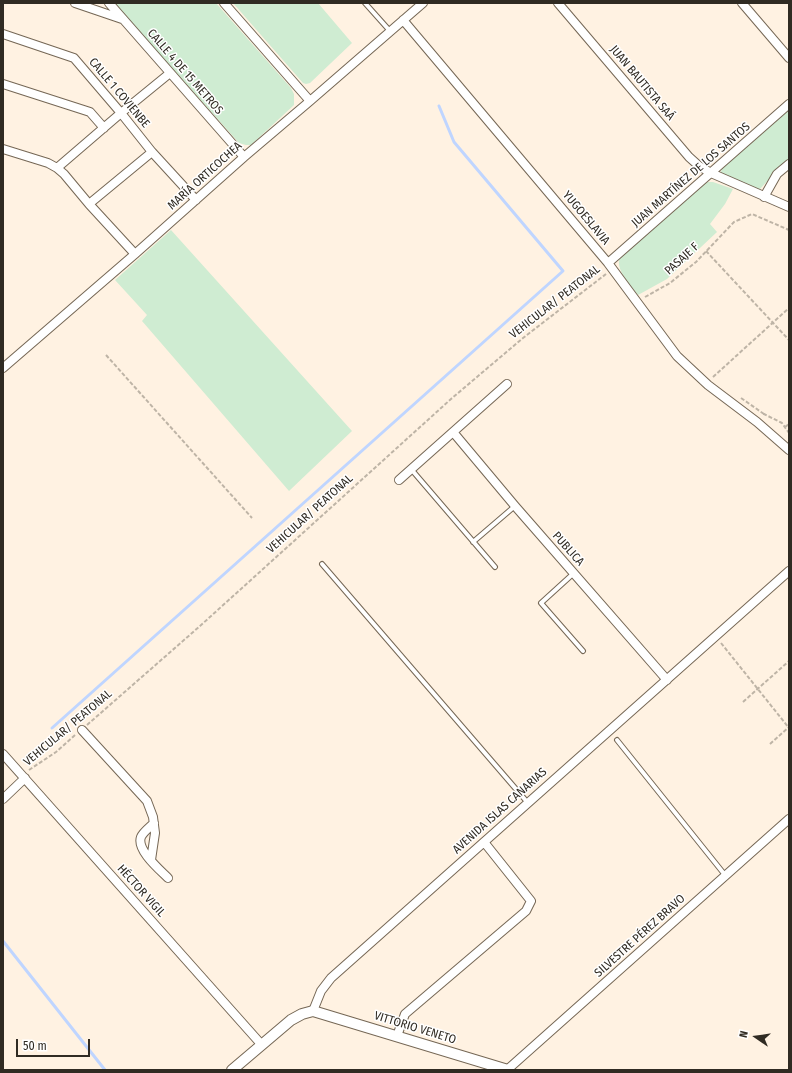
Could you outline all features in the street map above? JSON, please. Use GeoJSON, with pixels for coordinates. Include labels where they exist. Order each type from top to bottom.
{"type":"FeatureCollection","features":[{"type":"Feature","properties":{"kind":"street"},"geometry":{"type":"LineString","coordinates":[[75,3],[123,19]]}},
{"type":"Feature","properties":{"kind":"street","name":"CALLE 4 DE 15 METROS"},"geometry":{"type":"LineString","coordinates":[[109,3],[244,157]]}},
{"type":"Feature","properties":{"kind":"street"},"geometry":{"type":"LineString","coordinates":[[224,3],[310,101]]}},
{"type":"Feature","properties":{"kind":"street","name":"MARÍA ORTICOCHEA"},"geometry":{"type":"LineString","coordinates":[[4,366],[423,3]]}},
{"type":"Feature","properties":{"kind":"street","name":"JUAN BAUTISTA SAÁ"},"geometry":{"type":"LineString","coordinates":[[558,3],[689,157],[699,166],[711,173],[789,207]]}},
{"type":"Feature","properties":{"kind":"street"},"geometry":{"type":"LineString","coordinates":[[742,3],[789,58]]}},
{"type":"Feature","properties":{"kind":"street","name":"YUGOESLAVIA"},"geometry":{"type":"LineString","coordinates":[[403,20],[610,266],[677,356],[708,385],[757,422],[789,450]]}},
{"type":"Feature","properties":{"kind":"street","name":"CALLE 1 COVIENBE"},"geometry":{"type":"LineString","coordinates":[[3,34],[74,58],[152,152],[196,200]]}},
{"type":"Feature","properties":{"kind":"street"},"geometry":{"type":"LineString","coordinates":[[57,168],[170,73]]}},
{"type":"Feature","properties":{"kind":"street"},"geometry":{"type":"LineString","coordinates":[[3,84],[90,112],[104,128]]}},
{"type":"Feature","properties":{"kind":"street","name":"JUAN MARTÍNEZ DE LOS SANTOS"},"geometry":{"type":"LineString","coordinates":[[610,266],[789,104]]}},
{"type":"Feature","properties":{"kind":"street"},"geometry":{"type":"LineString","coordinates":[[3,149],[48,163],[57,168],[135,254]]}},
{"type":"Feature","properties":{"kind":"street"},"geometry":{"type":"LineString","coordinates":[[89,204],[152,152]]}},
{"type":"Feature","properties":{"kind":"street"},"geometry":{"type":"LineString","coordinates":[[764,197],[777,174],[789,164]]}},
{"type":"Feature","properties":{"kind":"street"},"geometry":{"type":"LineString","coordinates":[[399,480],[507,384]]}},
{"type":"Feature","properties":{"kind":"street","name":"PUBLICA"},"geometry":{"type":"LineString","coordinates":[[453,432],[666,680]]}},
{"type":"Feature","properties":{"kind":"street","name":"AVENIDA ISLAS CANARIAS"},"geometry":{"type":"LineString","coordinates":[[313,1011],[321,991],[331,978],[789,571]]}},
{"type":"Feature","properties":{"kind":"street"},"geometry":{"type":"LineString","coordinates":[[82,730],[147,801],[153,817],[155,832],[151,860]]}},
{"type":"Feature","properties":{"kind":"street","name":"HÉCTOR VIGIL"},"geometry":{"type":"LineString","coordinates":[[3,754],[261,1044]]}},
{"type":"Feature","properties":{"kind":"street"},"geometry":{"type":"LineString","coordinates":[[3,799],[25,778]]}},
{"type":"Feature","properties":{"kind":"street","name":"SILVESTRE PÉREZ BRAVO"},"geometry":{"type":"LineString","coordinates":[[508,1070],[789,819]]}},
{"type":"Feature","properties":{"kind":"street"},"geometry":{"type":"LineString","coordinates":[[154,823],[142,836],[140,843],[143,850],[168,878]]}},
{"type":"Feature","properties":{"kind":"street"},"geometry":{"type":"LineString","coordinates":[[397,1036],[405,1014],[526,911],[531,901],[484,842]]}},
{"type":"Feature","properties":{"kind":"street"},"geometry":{"type":"LineString","coordinates":[[232,1070],[296,1016],[313,1011]]}},
{"type":"Feature","properties":{"kind":"street","name":"VITTORIO VENETO"},"geometry":{"type":"LineString","coordinates":[[313,1011],[508,1070]]}},
{"type":"Feature","properties":{"kind":"lane"},"geometry":{"type":"LineString","coordinates":[[365,3],[390,31]]}},
{"type":"Feature","properties":{"kind":"lane"},"geometry":{"type":"LineString","coordinates":[[411,469],[495,567]]}},
{"type":"Feature","properties":{"kind":"lane"},"geometry":{"type":"LineString","coordinates":[[473,542],[515,506]]}},
{"type":"Feature","properties":{"kind":"lane"},"geometry":{"type":"LineString","coordinates":[[322,564],[528,803]]}},
{"type":"Feature","properties":{"kind":"lane"},"geometry":{"type":"LineString","coordinates":[[574,573],[541,603],[583,651]]}},
{"type":"Feature","properties":{"kind":"lane"},"geometry":{"type":"LineString","coordinates":[[617,740],[726,876]]}},
{"type":"Feature","properties":{"kind":"path","name":"PASAJE F"},"geometry":{"type":"LineString","coordinates":[[637,302],[670,283],[696,262],[734,222],[752,214],[789,230]]}},
{"type":"Feature","properties":{"kind":"path"},"geometry":{"type":"LineString","coordinates":[[706,251],[789,340]]}},
{"type":"Feature","properties":{"kind":"path","name":"VEHICULAR/ PEATONAL"},"geometry":{"type":"LineString","coordinates":[[25,778],[29,770],[56,752],[82,730],[200,626],[450,399],[610,266]]}},
{"type":"Feature","properties":{"kind":"path"},"geometry":{"type":"LineString","coordinates":[[713,377],[789,308]]}},
{"type":"Feature","properties":{"kind":"path"},"geometry":{"type":"LineString","coordinates":[[106,355],[252,518]]}},
{"type":"Feature","properties":{"kind":"path"},"geometry":{"type":"LineString","coordinates":[[757,422],[764,414],[782,423],[789,433]]}},
{"type":"Feature","properties":{"kind":"path"},"geometry":{"type":"LineString","coordinates":[[785,427],[789,424]]}},
{"type":"Feature","properties":{"kind":"path"},"geometry":{"type":"LineString","coordinates":[[716,637],[789,728],[770,744]]}},
{"type":"Feature","properties":{"kind":"path"},"geometry":{"type":"LineString","coordinates":[[743,702],[789,661]]}},
{"type":"Feature","properties":{"kind":"green space"},"geometry":{"type":"Polygon","coordinates":[[[114,3],[216,3],[291,88],[294,94],[294,105],[251,145],[239,143],[114,3]]]}},
{"type":"Feature","properties":{"kind":"green space"},"geometry":{"type":"Polygon","coordinates":[[[233,3],[318,3],[352,43],[310,83],[303,83],[233,3]]]}},
{"type":"Feature","properties":{"kind":"green space"},"geometry":{"type":"Polygon","coordinates":[[[789,108],[789,161],[760,189],[722,175],[722,168],[789,108]]]}},
{"type":"Feature","properties":{"kind":"green space"},"geometry":{"type":"Polygon","coordinates":[[[713,182],[733,189],[725,204],[710,224],[717,232],[667,279],[638,295],[627,281],[621,270],[619,260],[621,255],[701,184],[713,182]]]}},
{"type":"Feature","properties":{"kind":"green space"},"geometry":{"type":"Polygon","coordinates":[[[171,230],[352,431],[289,491],[142,321],[147,315],[115,280],[171,230]]]}},
{"type":"Feature","properties":{"kind":"waterway"},"geometry":{"type":"LineString","coordinates":[[52,728],[563,271],[454,142],[439,106]]}},
{"type":"Feature","properties":{"kind":"waterway"},"geometry":{"type":"LineString","coordinates":[[3,941],[105,1070]]}}]}
